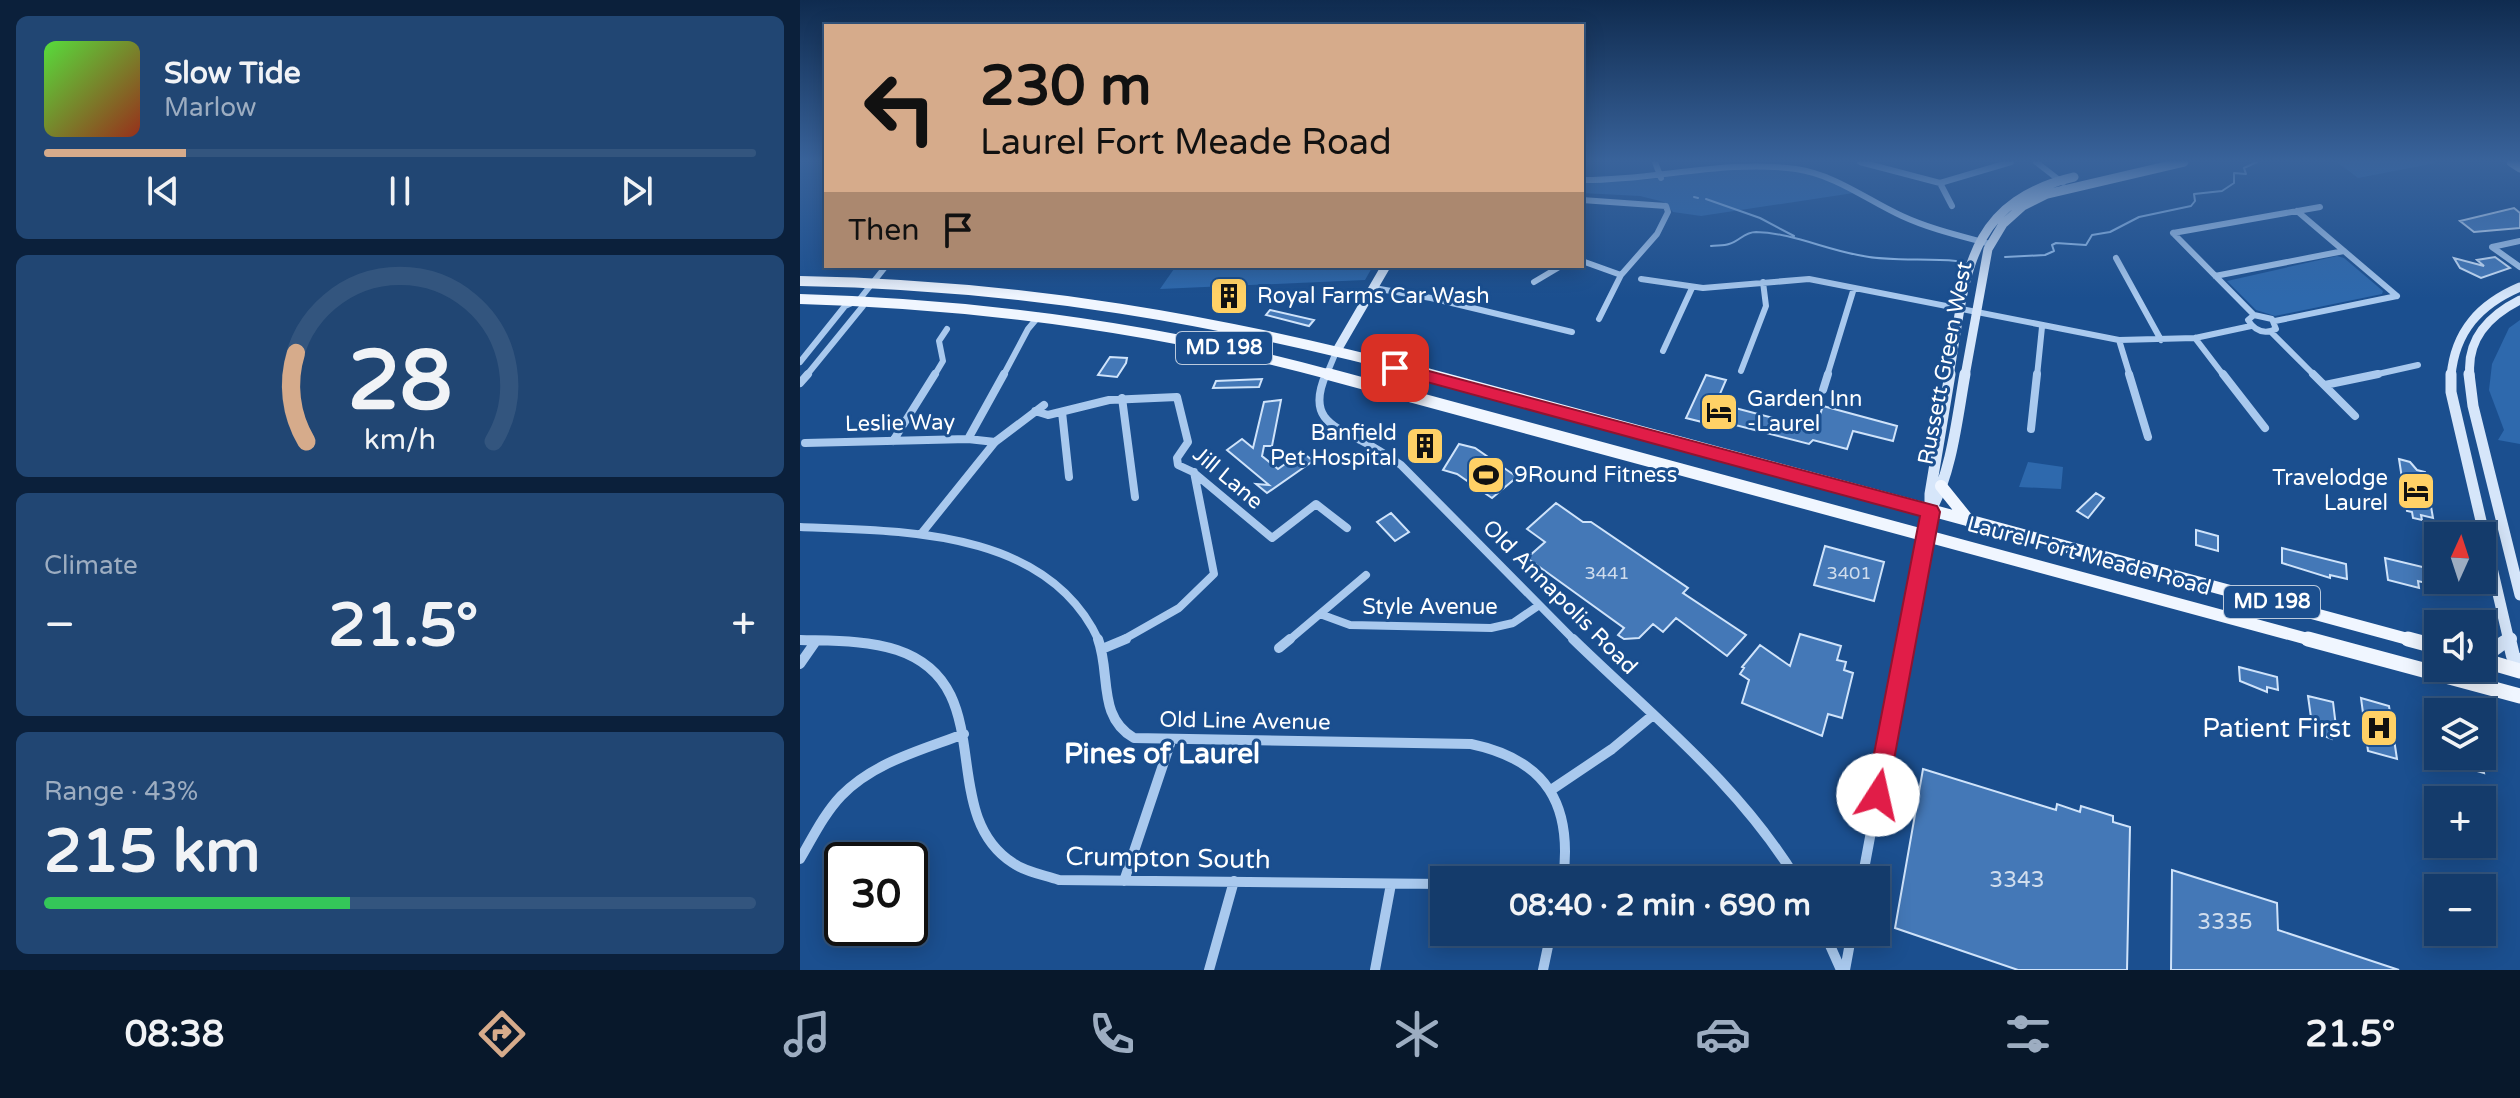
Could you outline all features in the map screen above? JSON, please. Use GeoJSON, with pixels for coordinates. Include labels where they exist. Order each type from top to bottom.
{"type":"FeatureCollection","features":[{"type":"Feature","properties":{"kind":"main road","name":"Laurel Fort Meade Road"},"geometry":{"type":"LineString","coordinates":[[800,281],[874,282],[998,291],[1114,306],[1231,327],[1336,352],[2424,643]]}},
{"type":"Feature","properties":{"kind":"main road","name":"Laurel Fort Meade Road"},"geometry":{"type":"LineString","coordinates":[[800,299],[859,300],[1039,316],[1162,335],[1325,373],[2520,696]]}},
{"type":"Feature","properties":{"kind":"main road"},"geometry":{"type":"LineString","coordinates":[[1941,486],[1970,522]]}},
{"type":"Feature","properties":{"kind":"main road"},"geometry":{"type":"LineString","coordinates":[[2496,663],[2520,671]]}},
{"type":"Feature","properties":{"kind":"street"},"geometry":{"type":"LineString","coordinates":[[1599,319],[1621,275],[1662,227],[1668,212],[1666,207]]}},
{"type":"Feature","properties":{"kind":"street"},"geometry":{"type":"LineString","coordinates":[[1888,207],[1912,221],[1985,242]]}},
{"type":"Feature","properties":{"kind":"street","name":"Russett Green West"},"geometry":{"type":"LineString","coordinates":[[1930,512],[1931,486],[1962,311],[1985,242],[2024,207]]}},
{"type":"Feature","properties":{"kind":"street"},"geometry":{"type":"LineString","coordinates":[[2254,315],[2173,233],[2318,207]]}},
{"type":"Feature","properties":{"kind":"street"},"geometry":{"type":"LineString","coordinates":[[2251,326],[2248,320],[2254,315],[2263,315],[2275,321],[2397,296],[2297,211]]}},
{"type":"Feature","properties":{"kind":"street"},"geometry":{"type":"LineString","coordinates":[[2520,241],[2492,247],[2520,267]]}},
{"type":"Feature","properties":{"kind":"street","name":"Russett Green West"},"geometry":{"type":"LineString","coordinates":[[1930,512],[1941,486],[1978,314],[1985,242]]}},
{"type":"Feature","properties":{"kind":"street"},"geometry":{"type":"LineString","coordinates":[[2215,276],[2344,251]]}},
{"type":"Feature","properties":{"kind":"street"},"geometry":{"type":"LineString","coordinates":[[2116,258],[2161,340]]}},
{"type":"Feature","properties":{"kind":"street"},"geometry":{"type":"LineString","coordinates":[[1584,262],[1621,275]]}},
{"type":"Feature","properties":{"kind":"street"},"geometry":{"type":"LineString","coordinates":[[800,362],[845,306],[859,300],[884,268]]}},
{"type":"Feature","properties":{"kind":"street"},"geometry":{"type":"LineString","coordinates":[[1336,352],[1385,268]]}},
{"type":"Feature","properties":{"kind":"street"},"geometry":{"type":"LineString","coordinates":[[1534,282],[1558,268]]}},
{"type":"Feature","properties":{"kind":"street"},"geometry":{"type":"LineString","coordinates":[[1641,279],[1692,288],[1809,279],[2119,340],[2195,338],[2251,326],[2271,332],[2355,416]]}},
{"type":"Feature","properties":{"kind":"street"},"geometry":{"type":"LineString","coordinates":[[1741,371],[1766,306],[1763,282]]}},
{"type":"Feature","properties":{"kind":"street"},"geometry":{"type":"LineString","coordinates":[[2520,287],[2492,301],[2467,322],[2457,337],[2449,364],[2451,392],[2513,656],[2520,664]]}},
{"type":"Feature","properties":{"kind":"street"},"geometry":{"type":"LineString","coordinates":[[1374,288],[1431,298],[1572,332]]}},
{"type":"Feature","properties":{"kind":"street"},"geometry":{"type":"LineString","coordinates":[[1663,351],[1692,288]]}},
{"type":"Feature","properties":{"kind":"street"},"geometry":{"type":"LineString","coordinates":[[1823,390],[1854,288]]}},
{"type":"Feature","properties":{"kind":"street"},"geometry":{"type":"LineString","coordinates":[[800,383],[863,306],[859,300]]}},
{"type":"Feature","properties":{"kind":"street"},"geometry":{"type":"LineString","coordinates":[[2520,300],[2499,311],[2478,332],[2469,369],[2473,406],[2520,595]]}},
{"type":"Feature","properties":{"kind":"street"},"geometry":{"type":"LineString","coordinates":[[968,439],[1028,329],[1039,316]]}},
{"type":"Feature","properties":{"kind":"street"},"geometry":{"type":"LineString","coordinates":[[2271,332],[2277,327],[2275,321]]}},
{"type":"Feature","properties":{"kind":"street"},"geometry":{"type":"LineString","coordinates":[[2031,429],[2042,327]]}},
{"type":"Feature","properties":{"kind":"street"},"geometry":{"type":"LineString","coordinates":[[893,441],[943,361],[939,341],[947,329]]}},
{"type":"Feature","properties":{"kind":"street"},"geometry":{"type":"LineString","coordinates":[[2195,338],[2265,428]]}},
{"type":"Feature","properties":{"kind":"street"},"geometry":{"type":"LineString","coordinates":[[2119,340],[2148,437]]}},
{"type":"Feature","properties":{"kind":"street","name":"Old Annapolis Road"},"geometry":{"type":"LineString","coordinates":[[1336,352],[1325,373],[1316,407],[1327,423],[1381,450],[1401,465],[1538,606],[1733,793],[1772,840],[1788,866]]}},
{"type":"Feature","properties":{"kind":"street"},"geometry":{"type":"LineString","coordinates":[[2325,385],[2418,365]]}},
{"type":"Feature","properties":{"kind":"street","name":"Jill Lane"},"geometry":{"type":"LineString","coordinates":[[921,534],[995,442],[1040,408],[1048,415],[1122,398],[1177,397],[1188,442],[1177,462],[1272,538],[1316,504],[1347,528]]}},
{"type":"Feature","properties":{"kind":"street"},"geometry":{"type":"LineString","coordinates":[[1122,398],[1135,497]]}},
{"type":"Feature","properties":{"kind":"street"},"geometry":{"type":"LineString","coordinates":[[1062,412],[1069,477]]}},
{"type":"Feature","properties":{"kind":"street","name":"Leslie Way"},"geometry":{"type":"LineString","coordinates":[[805,443],[968,439],[995,442]]}},
{"type":"Feature","properties":{"kind":"street"},"geometry":{"type":"LineString","coordinates":[[1102,649],[1161,619],[1201,589],[1214,574],[1193,472]]}},
{"type":"Feature","properties":{"kind":"street"},"geometry":{"type":"LineString","coordinates":[[1865,866],[1930,512]]}},
{"type":"Feature","properties":{"kind":"street","name":"Old Line Avenue"},"geometry":{"type":"LineString","coordinates":[[800,527],[921,534],[974,544],[1022,564],[1069,598],[1084,616],[1102,649],[1108,706],[1115,727],[1134,738],[1489,746],[1522,760],[1551,790],[1565,826],[1565,866]]}},
{"type":"Feature","properties":{"kind":"street"},"geometry":{"type":"LineString","coordinates":[[1279,648],[1366,575]]}},
{"type":"Feature","properties":{"kind":"street","name":"Style Avenue"},"geometry":{"type":"LineString","coordinates":[[1320,614],[1350,625],[1491,628],[1513,623],[1538,606]]}},
{"type":"Feature","properties":{"kind":"street"},"geometry":{"type":"LineString","coordinates":[[2496,651],[2510,639]]}},
{"type":"Feature","properties":{"kind":"street","name":"Crumpton South"},"geometry":{"type":"LineString","coordinates":[[800,640],[887,647],[927,664],[944,679],[957,701],[976,821],[988,845],[1033,875],[1059,880],[1430,884]]}},
{"type":"Feature","properties":{"kind":"street"},"geometry":{"type":"LineString","coordinates":[[800,664],[816,641]]}},
{"type":"Feature","properties":{"kind":"street"},"geometry":{"type":"LineString","coordinates":[[1551,790],[1612,749],[1653,715]]}},
{"type":"Feature","properties":{"kind":"street"},"geometry":{"type":"LineString","coordinates":[[800,859],[822,821],[850,788],[883,767],[964,734]]}},
{"type":"Feature","properties":{"kind":"street"},"geometry":{"type":"LineString","coordinates":[[1124,881],[1171,741]]}},
{"type":"Feature","properties":{"kind":"street"},"geometry":{"type":"LineString","coordinates":[[1209,970],[1234,881]]}},
{"type":"Feature","properties":{"kind":"street"},"geometry":{"type":"LineString","coordinates":[[1375,970],[1391,884]]}},
{"type":"Feature","properties":{"kind":"street"},"geometry":{"type":"LineString","coordinates":[[1543,970],[1548,946]]}},
{"type":"Feature","properties":{"kind":"street"},"geometry":{"type":"LineString","coordinates":[[1831,946],[1843,970]]}},
{"type":"Feature","properties":{"kind":"street"},"geometry":{"type":"LineString","coordinates":[[1843,970],[1847,946]]}},
{"type":"Feature","properties":{"kind":"shaded area"},"geometry":{"type":"Polygon","coordinates":[[[1669,207],[1759,207],[1701,216],[1673,212],[1669,207]]]}},
{"type":"Feature","properties":{"kind":"shaded area"},"geometry":{"type":"Polygon","coordinates":[[[2337,256],[2344,258],[2383,291],[2382,294],[2275,316],[2256,310],[2227,281],[2337,256]]]}},
{"type":"Feature","properties":{"kind":"shaded area"},"geometry":{"type":"Polygon","coordinates":[[[1175,268],[1372,268],[1365,280],[1160,289],[1175,268]]]}},
{"type":"Feature","properties":{"kind":"shaded area"},"geometry":{"type":"Polygon","coordinates":[[[2520,320],[2520,444],[2498,440],[2504,430],[2489,390],[2492,364],[2509,328],[2520,320]]]}},
{"type":"Feature","properties":{"kind":"shaded area"},"geometry":{"type":"Polygon","coordinates":[[[2028,462],[2063,467],[2061,489],[2019,487],[2028,462]]]}},
{"type":"Feature","properties":{"kind":"building"},"geometry":{"type":"Polygon","coordinates":[[[2514,208],[2520,213],[2520,228],[2474,232],[2460,221],[2514,208]]]}},
{"type":"Feature","properties":{"kind":"building"},"geometry":{"type":"Polygon","coordinates":[[[2495,257],[2510,268],[2481,278],[2460,268],[2454,258],[2484,266],[2477,260],[2495,257]]]}},
{"type":"Feature","properties":{"kind":"building"},"geometry":{"type":"Polygon","coordinates":[[[1270,310],[1314,320],[1309,326],[1266,315],[1270,310]]]}},
{"type":"Feature","properties":{"kind":"building"},"geometry":{"type":"Polygon","coordinates":[[[1110,357],[1127,358],[1126,363],[1117,377],[1098,375],[1110,357]]]}},
{"type":"Feature","properties":{"kind":"building","name":"Garden Inn -Laurel"},"geometry":{"type":"Polygon","coordinates":[[[1706,375],[1726,380],[1716,403],[1815,429],[1823,406],[1897,426],[1893,441],[1853,431],[1847,449],[1813,440],[1809,444],[1708,418],[1706,423],[1686,418],[1706,375]]]}},
{"type":"Feature","properties":{"kind":"building"},"geometry":{"type":"Polygon","coordinates":[[[1262,379],[1259,387],[1213,388],[1216,381],[1262,379]]]}},
{"type":"Feature","properties":{"kind":"building"},"geometry":{"type":"Polygon","coordinates":[[[1281,400],[1272,446],[1264,446],[1262,456],[1278,469],[1302,452],[1313,461],[1267,493],[1256,484],[1269,485],[1227,450],[1242,439],[1253,448],[1264,402],[1281,400]]]}},
{"type":"Feature","properties":{"kind":"building","name":"Banfield Pet Hospital"},"geometry":{"type":"Polygon","coordinates":[[[1419,436],[1439,442],[1430,456],[1409,450],[1419,436]]]}},
{"type":"Feature","properties":{"kind":"building"},"geometry":{"type":"Polygon","coordinates":[[[1459,444],[1475,448],[1517,477],[1492,498],[1457,474],[1443,470],[1459,444]]]}},
{"type":"Feature","properties":{"kind":"building","name":"Travelodge Laurel"},"geometry":{"type":"Polygon","coordinates":[[[2399,459],[2425,472],[2433,518],[2421,515],[2422,520],[2413,518],[2412,512],[2407,511],[2399,459]]]}},
{"type":"Feature","properties":{"kind":"building"},"geometry":{"type":"Polygon","coordinates":[[[2096,493],[2104,498],[2088,518],[2077,511],[2096,493]]]}},
{"type":"Feature","properties":{"kind":"building"},"geometry":{"type":"Polygon","coordinates":[[[1556,503],[1583,522],[1591,522],[1688,588],[1683,593],[1746,635],[1727,656],[1676,618],[1663,632],[1653,624],[1639,638],[1624,639],[1618,635],[1624,628],[1527,558],[1545,542],[1527,529],[1556,503]]]}},
{"type":"Feature","properties":{"kind":"building"},"geometry":{"type":"Polygon","coordinates":[[[1391,513],[1409,532],[1395,541],[1377,522],[1391,513]]]}},
{"type":"Feature","properties":{"kind":"building"},"geometry":{"type":"Polygon","coordinates":[[[2196,530],[2218,536],[2218,551],[2196,545],[2196,530]]]}},
{"type":"Feature","properties":{"kind":"building"},"geometry":{"type":"Polygon","coordinates":[[[1825,546],[1884,562],[1874,601],[1814,585],[1825,546]]]}},
{"type":"Feature","properties":{"kind":"building"},"geometry":{"type":"Polygon","coordinates":[[[2282,548],[2346,564],[2347,579],[2330,575],[2330,578],[2282,563],[2282,548]]]}},
{"type":"Feature","properties":{"kind":"building"},"geometry":{"type":"Polygon","coordinates":[[[2385,558],[2424,567],[2424,582],[2418,581],[2419,588],[2388,580],[2385,558]]]}},
{"type":"Feature","properties":{"kind":"building"},"geometry":{"type":"Polygon","coordinates":[[[1800,634],[1841,646],[1837,660],[1846,662],[1844,670],[1853,673],[1842,718],[1828,714],[1822,736],[1742,703],[1749,680],[1740,674],[1742,667],[1760,645],[1790,666],[1800,634]]]}},
{"type":"Feature","properties":{"kind":"building"},"geometry":{"type":"Polygon","coordinates":[[[2239,667],[2277,677],[2278,690],[2267,687],[2267,692],[2240,681],[2239,667]]]}},
{"type":"Feature","properties":{"kind":"building"},"geometry":{"type":"Polygon","coordinates":[[[2308,696],[2333,702],[2336,727],[2332,739],[2313,732],[2308,696]]]}},
{"type":"Feature","properties":{"kind":"building","name":"Patient First"},"geometry":{"type":"Polygon","coordinates":[[[2361,698],[2389,706],[2397,759],[2368,751],[2361,698]]]}},
{"type":"Feature","properties":{"kind":"building"},"geometry":{"type":"Polygon","coordinates":[[[1923,769],[2056,810],[2057,804],[2080,812],[2081,806],[2113,816],[2113,822],[2130,827],[2127,970],[2018,970],[1895,928],[1923,769]]]}},
{"type":"Feature","properties":{"kind":"building"},"geometry":{"type":"Polygon","coordinates":[[[2172,870],[2277,903],[2278,930],[2399,970],[2171,970],[2172,870]]]}},
{"type":"Feature","properties":{"kind":"waterway"},"geometry":{"type":"LineString","coordinates":[[1729,207],[1760,218],[1794,236]]}},
{"type":"Feature","properties":{"kind":"waterway"},"geometry":{"type":"LineString","coordinates":[[2005,257],[2045,255],[2054,251],[2052,245],[2056,243],[2086,245],[2092,235],[2110,232],[2139,217],[2185,207]]}},
{"type":"Feature","properties":{"kind":"waterway"},"geometry":{"type":"LineString","coordinates":[[1711,246],[1729,244],[1756,232],[1782,235],[1870,257],[1956,261]]}},
{"type":"Feature","properties":{"kind":"place","name":"Royal Farms Car Wash"},"geometry":{"type":"Point","coordinates":[1229,296]}},
{"type":"Feature","properties":{"kind":"place","name":"Garden Inn -Laurel"},"geometry":{"type":"Point","coordinates":[1719,412]}},
{"type":"Feature","properties":{"kind":"place","name":"Banfield Pet Hospital"},"geometry":{"type":"Point","coordinates":[1425,446]}},
{"type":"Feature","properties":{"kind":"place","name":"9Round Fitness"},"geometry":{"type":"Point","coordinates":[1486,475]}},
{"type":"Feature","properties":{"kind":"place","name":"Travelodge Laurel"},"geometry":{"type":"Point","coordinates":[2416,491]}},
{"type":"Feature","properties":{"kind":"place","name":"Patient First"},"geometry":{"type":"Point","coordinates":[2379,728]}},
{"type":"Feature","properties":{"kind":"district","name":"Pines of Laurel"},"geometry":{"type":"Point","coordinates":[1162,754]}},
{"type":"Feature","properties":{"kind":"route"},"geometry":{"type":"LineString","coordinates":[[1395,368],[1930,512],[1878,795]]}}]}
